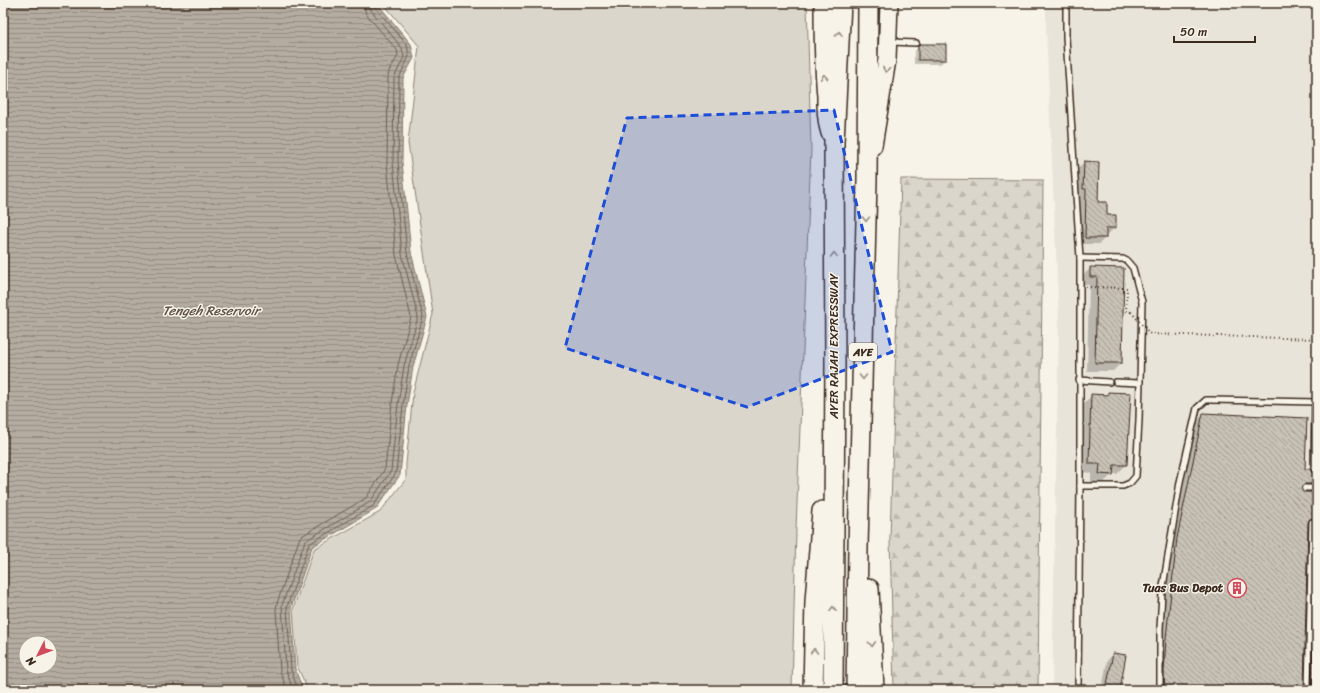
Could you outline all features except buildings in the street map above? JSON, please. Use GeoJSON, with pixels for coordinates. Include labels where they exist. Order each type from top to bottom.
{"type":"FeatureCollection","features":[{"type":"Feature","properties":{"kind":"highway","name":"AYER RAJAH EXPRESSWAY"},"geometry":{"type":"LineString","coordinates":[[833,690],[835,364],[834,142],[841,3]]}},
{"type":"Feature","properties":{"kind":"highway","name":"AYE"},"geometry":{"type":"LineString","coordinates":[[856,690],[867,180],[868,3]]}},
{"type":"Feature","properties":{"kind":"highway"},"geometry":{"type":"LineString","coordinates":[[813,690],[815,601],[835,364]]}},
{"type":"Feature","properties":{"kind":"highway"},"geometry":{"type":"LineString","coordinates":[[859,524],[867,535],[874,690]]}},
{"type":"Feature","properties":{"kind":"main road"},"geometry":{"type":"LineString","coordinates":[[823,3],[823,59],[826,113],[828,125],[834,142]]}},
{"type":"Feature","properties":{"kind":"main road"},"geometry":{"type":"LineString","coordinates":[[867,180],[887,60],[888,3]]}},
{"type":"Feature","properties":{"kind":"lane"},"geometry":{"type":"LineString","coordinates":[[1066,3],[1066,37],[1080,258],[1078,690]]}},
{"type":"Feature","properties":{"kind":"lane"},"geometry":{"type":"LineString","coordinates":[[888,42],[916,43]]}},
{"type":"Feature","properties":{"kind":"lane"},"geometry":{"type":"LineString","coordinates":[[1080,258],[1123,259],[1127,261],[1133,268],[1142,302],[1136,476],[1130,483],[1123,486],[1080,486]]}},
{"type":"Feature","properties":{"kind":"lane"},"geometry":{"type":"LineString","coordinates":[[1079,380],[1109,382]]}},
{"type":"Feature","properties":{"kind":"lane"},"geometry":{"type":"LineString","coordinates":[[1116,382],[1139,383]]}},
{"type":"Feature","properties":{"kind":"lane"},"geometry":{"type":"LineString","coordinates":[[1160,690],[1160,628],[1162,593],[1180,482],[1197,408],[1206,400],[1316,402],[1314,469]]}},
{"type":"Feature","properties":{"kind":"lane"},"geometry":{"type":"LineString","coordinates":[[1305,488],[1317,488]]}},
{"type":"Feature","properties":{"kind":"lane"},"geometry":{"type":"LineString","coordinates":[[1308,690],[1312,522]]}},
{"type":"Feature","properties":{"kind":"path"},"geometry":{"type":"LineString","coordinates":[[1080,287],[1126,288],[1126,311],[1131,312],[1150,334],[1317,339]]}},
{"type":"Feature","properties":{"kind":"highlighted area"},"geometry":{"type":"Polygon","coordinates":[[[834,110],[892,352],[747,407],[565,348],[627,118],[834,110]]]}},
{"type":"Feature","properties":{"kind":"shaded area"},"geometry":{"type":"Polygon","coordinates":[[[1046,3],[1317,3],[1317,690],[1052,690],[1059,320],[1046,3]]]}},
{"type":"Feature","properties":{"kind":"green space"},"geometry":{"type":"Polygon","coordinates":[[[383,3],[807,3],[811,149],[796,529],[792,690],[308,690],[297,666],[293,609],[314,549],[380,512],[406,479],[406,464],[413,393],[433,314],[408,143],[419,46],[383,3]]]}},
{"type":"Feature","properties":{"kind":"green space"},"geometry":{"type":"Polygon","coordinates":[[[901,179],[1043,180],[1038,690],[894,690],[890,539],[901,179]]]}},
{"type":"Feature","properties":{"kind":"water","name":"Tengeh Reservoir"},"geometry":{"type":"Polygon","coordinates":[[[3,3],[377,3],[411,44],[414,58],[403,78],[402,162],[411,252],[427,317],[413,367],[407,405],[400,475],[376,509],[312,547],[291,608],[295,669],[303,690],[3,690],[3,3]]]}},
{"type":"Feature","properties":{"kind":"place","name":"Tuas Bus Depot"},"geometry":{"type":"Point","coordinates":[1237,588]}}]}
